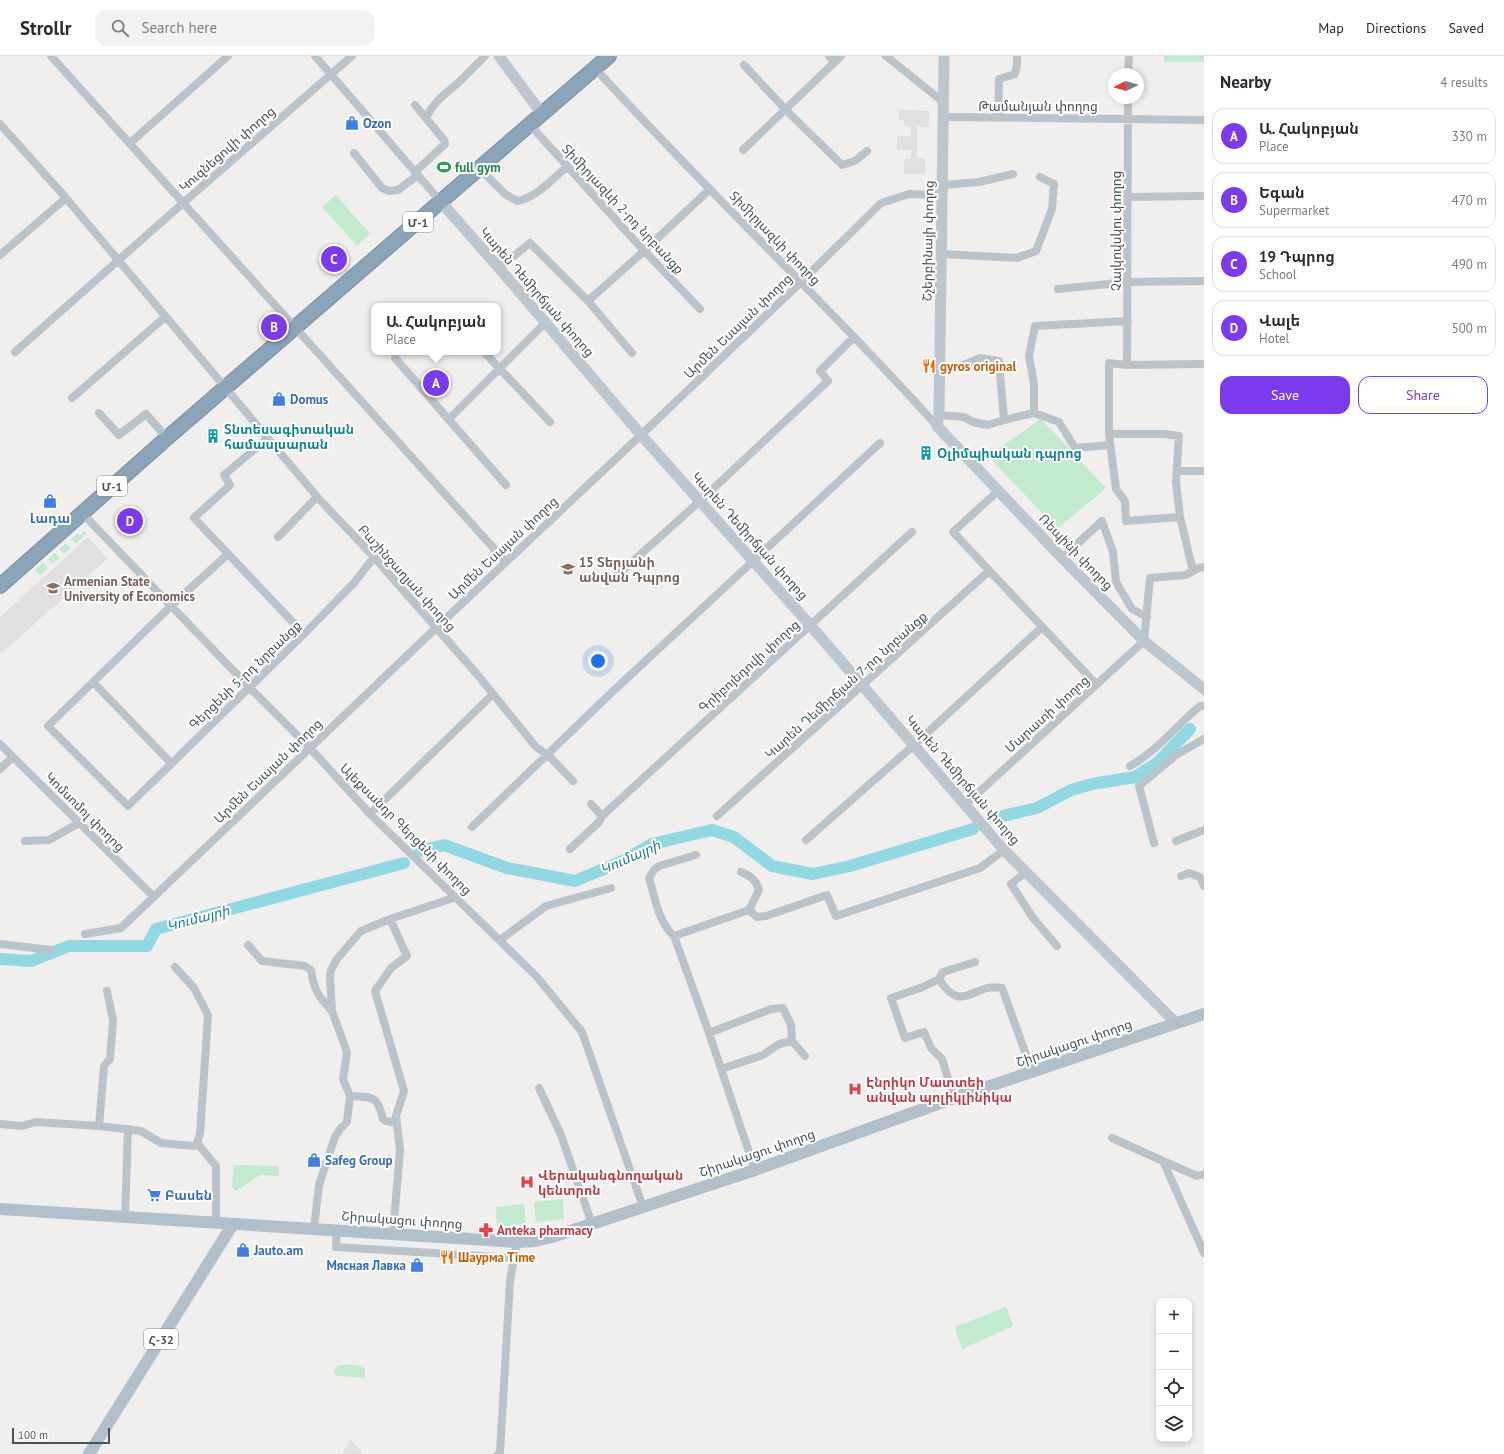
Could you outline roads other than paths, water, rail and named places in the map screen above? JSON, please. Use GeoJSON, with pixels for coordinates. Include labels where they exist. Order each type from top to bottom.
{"type":"FeatureCollection","features":[{"type":"Feature","properties":{"kind":"highway","name":"Մ-1"},"geometry":{"type":"LineString","coordinates":[[0,586],[167,438],[609,56]]}},
{"type":"Feature","properties":{"kind":"main road","name":"Շիրակացու փողոց"},"geometry":{"type":"LineString","coordinates":[[0,1209],[516,1242],[535,1241],[552,1237],[755,1170],[954,1098],[1204,1014]]}},
{"type":"Feature","properties":{"kind":"main road","name":"Հ-32"},"geometry":{"type":"LineString","coordinates":[[89,1454],[233,1224]]}},
{"type":"Feature","properties":{"kind":"street"},"geometry":{"type":"LineString","coordinates":[[51,56],[296,326],[506,562]]}},
{"type":"Feature","properties":{"kind":"street"},"geometry":{"type":"LineString","coordinates":[[130,143],[228,56]]}},
{"type":"Feature","properties":{"kind":"street","name":"Կարեն Դեմիրճյան փողոց"},"geometry":{"type":"LineString","coordinates":[[315,56],[499,268],[641,435],[863,686],[1004,850],[1176,1023]]}},
{"type":"Feature","properties":{"kind":"street","name":"Կուզնեցովի փողոց"},"geometry":{"type":"LineString","coordinates":[[15,352],[352,56]]}},
{"type":"Feature","properties":{"kind":"street"},"geometry":{"type":"LineString","coordinates":[[426,118],[431,108],[438,100],[485,56]]}},
{"type":"Feature","properties":{"kind":"street"},"geometry":{"type":"LineString","coordinates":[[499,56],[542,114]]}},
{"type":"Feature","properties":{"kind":"street"},"geometry":{"type":"LineString","coordinates":[[886,56],[943,102]]}},
{"type":"Feature","properties":{"kind":"street","name":"Շչերբինայի փողոց"},"geometry":{"type":"LineString","coordinates":[[938,420],[942,254],[944,56]]}},
{"type":"Feature","properties":{"kind":"street"},"geometry":{"type":"LineString","coordinates":[[998,118],[999,79],[1015,74],[1018,65],[1018,56]]}},
{"type":"Feature","properties":{"kind":"street"},"geometry":{"type":"LineString","coordinates":[[1128,68],[1129,56]]}},
{"type":"Feature","properties":{"kind":"street"},"geometry":{"type":"LineString","coordinates":[[743,150],[785,110],[835,58]]}},
{"type":"Feature","properties":{"kind":"street"},"geometry":{"type":"LineString","coordinates":[[744,65],[785,110],[842,165],[855,161],[867,150]]}},
{"type":"Feature","properties":{"kind":"street","name":"Տիմիրյազևի փողոց"},"geometry":{"type":"LineString","coordinates":[[595,68],[854,337],[938,420]]}},
{"type":"Feature","properties":{"kind":"street","name":"Չայկովսկու փողոց"},"geometry":{"type":"LineString","coordinates":[[1127,365],[1128,104]]}},
{"type":"Feature","properties":{"kind":"street"},"geometry":{"type":"LineString","coordinates":[[354,153],[382,188],[389,191],[398,190],[445,144],[444,140],[415,105]]}},
{"type":"Feature","properties":{"kind":"street","name":"Թամանյան փողոց"},"geometry":{"type":"LineString","coordinates":[[943,117],[1204,120]]}},
{"type":"Feature","properties":{"kind":"street","name":"Բաշինջաղյան փողոց"},"geometry":{"type":"LineString","coordinates":[[0,124],[66,198],[317,497],[374,557],[493,694],[536,747],[548,755],[573,781]]}},
{"type":"Feature","properties":{"kind":"street","name":"Տիմիրյազևի 2-րդ նրբանցք"},"geometry":{"type":"LineString","coordinates":[[530,125],[644,251],[700,309]]}},
{"type":"Feature","properties":{"kind":"street"},"geometry":{"type":"LineString","coordinates":[[480,169],[505,194],[517,201],[528,198],[567,167]]}},
{"type":"Feature","properties":{"kind":"street","name":"Արմեն Եսայան փողոց"},"geometry":{"type":"LineString","coordinates":[[85,934],[121,928],[641,435],[881,203],[909,194],[943,190],[1013,174]]}},
{"type":"Feature","properties":{"kind":"street"},"geometry":{"type":"LineString","coordinates":[[942,254],[1017,258],[1036,251],[1052,209],[1054,184],[1040,177]]}},
{"type":"Feature","properties":{"kind":"street"},"geometry":{"type":"LineString","coordinates":[[588,301],[710,189]]}},
{"type":"Feature","properties":{"kind":"street"},"geometry":{"type":"LineString","coordinates":[[1128,197],[1204,196]]}},
{"type":"Feature","properties":{"kind":"street"},"geometry":{"type":"LineString","coordinates":[[0,255],[66,198]]}},
{"type":"Feature","properties":{"kind":"street"},"geometry":{"type":"LineString","coordinates":[[499,268],[530,243],[588,301],[632,353]]}},
{"type":"Feature","properties":{"kind":"street"},"geometry":{"type":"LineString","coordinates":[[1058,289],[1128,282],[1204,281]]}},
{"type":"Feature","properties":{"kind":"street"},"geometry":{"type":"LineString","coordinates":[[72,398],[165,317]]}},
{"type":"Feature","properties":{"kind":"street"},"geometry":{"type":"LineString","coordinates":[[1034,413],[1034,384],[1029,356],[1035,326],[1128,321]]}},
{"type":"Feature","properties":{"kind":"street"},"geometry":{"type":"LineString","coordinates":[[449,419],[545,323]]}},
{"type":"Feature","properties":{"kind":"street"},"geometry":{"type":"LineString","coordinates":[[612,580],[700,502],[828,381],[820,371],[854,337]]}},
{"type":"Feature","properties":{"kind":"street"},"geometry":{"type":"LineString","coordinates":[[487,355],[550,422]]}},
{"type":"Feature","properties":{"kind":"street"},"geometry":{"type":"LineString","coordinates":[[395,358],[506,485]]}},
{"type":"Feature","properties":{"kind":"street"},"geometry":{"type":"LineString","coordinates":[[940,366],[961,366],[980,358],[999,361],[1004,420]]}},
{"type":"Feature","properties":{"kind":"street"},"geometry":{"type":"LineString","coordinates":[[1180,517],[1126,521],[1125,501],[1116,489],[1110,444],[1109,363],[1127,365],[1204,364]]}},
{"type":"Feature","properties":{"kind":"street"},"geometry":{"type":"LineString","coordinates":[[99,413],[119,435],[146,414],[167,438]]}},
{"type":"Feature","properties":{"kind":"street"},"geometry":{"type":"LineString","coordinates":[[938,420],[964,417],[973,422],[988,424],[1034,413],[1060,422],[1076,448],[1110,444]]}},
{"type":"Feature","properties":{"kind":"street","name":"Ռեպինի փողոց"},"geometry":{"type":"LineString","coordinates":[[938,420],[998,491],[1144,641],[1204,689]]}},
{"type":"Feature","properties":{"kind":"street"},"geometry":{"type":"LineString","coordinates":[[1109,434],[1165,434],[1179,436],[1176,482],[1180,517],[1193,571]]}},
{"type":"Feature","properties":{"kind":"street"},"geometry":{"type":"LineString","coordinates":[[268,438],[224,475],[230,485],[194,518],[304,634]]}},
{"type":"Feature","properties":{"kind":"street"},"geometry":{"type":"LineString","coordinates":[[472,827],[610,694],[880,442]]}},
{"type":"Feature","properties":{"kind":"street"},"geometry":{"type":"LineString","coordinates":[[1177,472],[1204,471]]}},
{"type":"Feature","properties":{"kind":"street"},"geometry":{"type":"LineString","coordinates":[[998,491],[953,532],[1096,684]]}},
{"type":"Feature","properties":{"kind":"street"},"geometry":{"type":"LineString","coordinates":[[278,536],[317,497]]}},
{"type":"Feature","properties":{"kind":"street","name":"Ալեքսանդր Գերցենի փողոց"},"geometry":{"type":"LineString","coordinates":[[82,513],[172,605],[250,688],[310,748],[370,814],[537,977],[582,1032],[643,1206]]}},
{"type":"Feature","properties":{"kind":"street"},"geometry":{"type":"LineString","coordinates":[[1062,558],[1102,521],[1113,552],[1116,582],[1132,609],[1147,617]]}},
{"type":"Feature","properties":{"kind":"street","name":"Գրիբոյեդովի փողոց"},"geometry":{"type":"LineString","coordinates":[[570,849],[599,822],[602,816],[912,532]]}},
{"type":"Feature","properties":{"kind":"street"},"geometry":{"type":"LineString","coordinates":[[171,763],[93,682],[172,605],[228,554]]}},
{"type":"Feature","properties":{"kind":"street","name":"Գերցենի 5-րդ նրբանցք"},"geometry":{"type":"LineString","coordinates":[[93,682],[48,726],[128,806],[250,688],[354,584],[374,557]]}},
{"type":"Feature","properties":{"kind":"street"},"geometry":{"type":"LineString","coordinates":[[1144,641],[1150,578],[1186,575],[1198,568],[1204,567]]}},
{"type":"Feature","properties":{"kind":"street","name":"Կարեն Դեմիրճյան 7-րդ նրբանցք"},"geometry":{"type":"LineString","coordinates":[[717,816],[989,571]]}},
{"type":"Feature","properties":{"kind":"street"},"geometry":{"type":"LineString","coordinates":[[806,840],[914,745],[1042,627]]}},
{"type":"Feature","properties":{"kind":"street","name":"Մարատի փողոց"},"geometry":{"type":"LineString","coordinates":[[966,804],[1144,641]]}},
{"type":"Feature","properties":{"kind":"street"},"geometry":{"type":"LineString","coordinates":[[370,814],[493,694]]}},
{"type":"Feature","properties":{"kind":"street"},"geometry":{"type":"LineString","coordinates":[[1130,766],[1144,759],[1184,719],[1200,706],[1204,706]]}},
{"type":"Feature","properties":{"kind":"street"},"geometry":{"type":"LineString","coordinates":[[1154,843],[1139,786],[1176,755],[1204,738]]}},
{"type":"Feature","properties":{"kind":"street","name":"Կոմսոմոլ փողոց"},"geometry":{"type":"LineString","coordinates":[[0,744],[154,897]]}},
{"type":"Feature","properties":{"kind":"street"},"geometry":{"type":"LineString","coordinates":[[0,769],[13,757]]}},
{"type":"Feature","properties":{"kind":"street"},"geometry":{"type":"LineString","coordinates":[[591,804],[602,816]]}},
{"type":"Feature","properties":{"kind":"street"},"geometry":{"type":"LineString","coordinates":[[25,841],[49,840],[79,823]]}},
{"type":"Feature","properties":{"kind":"street"},"geometry":{"type":"LineString","coordinates":[[1176,841],[1204,830]]}},
{"type":"Feature","properties":{"kind":"street"},"geometry":{"type":"LineString","coordinates":[[749,910],[756,917],[766,916],[827,895],[836,916],[980,868],[1004,850]]}},
{"type":"Feature","properties":{"kind":"street"},"geometry":{"type":"LineString","coordinates":[[696,855],[659,866],[654,870],[650,878],[660,914],[668,930],[674,936],[709,1033],[755,1170]]}},
{"type":"Feature","properties":{"kind":"street"},"geometry":{"type":"LineString","coordinates":[[674,936],[749,910],[759,890],[757,882],[741,872]]}},
{"type":"Feature","properties":{"kind":"street"},"geometry":{"type":"LineString","coordinates":[[1026,872],[1011,884],[1033,918],[1057,946]]}},
{"type":"Feature","properties":{"kind":"street"},"geometry":{"type":"LineString","coordinates":[[1181,876],[1189,873],[1200,877],[1204,886]]}},
{"type":"Feature","properties":{"kind":"street"},"geometry":{"type":"LineString","coordinates":[[500,940],[546,906],[611,888]]}},
{"type":"Feature","properties":{"kind":"street"},"geometry":{"type":"LineString","coordinates":[[314,1228],[319,1185],[335,1137],[340,1128],[347,1122],[350,1096],[343,1079],[347,1052],[332,1011],[331,970],[337,959],[361,931],[390,919],[456,897]]}},
{"type":"Feature","properties":{"kind":"street"},"geometry":{"type":"LineString","coordinates":[[390,919],[407,956],[390,968],[375,990],[404,1091],[396,1116],[400,1150],[393,1234]]}},
{"type":"Feature","properties":{"kind":"street"},"geometry":{"type":"LineString","coordinates":[[0,944],[52,950]]}},
{"type":"Feature","properties":{"kind":"street"},"geometry":{"type":"LineString","coordinates":[[248,945],[262,961],[305,966],[311,970],[313,985],[319,997],[332,1011]]}},
{"type":"Feature","properties":{"kind":"street"},"geometry":{"type":"LineString","coordinates":[[954,1098],[942,1059],[931,1048],[924,1032],[905,1038],[891,998],[923,988],[939,979],[943,972],[975,962]]}},
{"type":"Feature","properties":{"kind":"street"},"geometry":{"type":"LineString","coordinates":[[0,1124],[22,1126],[36,1122],[99,1126],[141,1131],[161,1143],[194,1146],[198,1143],[200,1134],[208,1015],[194,988],[175,967]]}},
{"type":"Feature","properties":{"kind":"street"},"geometry":{"type":"LineString","coordinates":[[939,979],[945,989],[952,995],[960,997],[994,986],[1002,988],[1032,1071]]}},
{"type":"Feature","properties":{"kind":"street"},"geometry":{"type":"LineString","coordinates":[[99,1126],[104,1066],[110,1058],[113,1020],[107,991]]}},
{"type":"Feature","properties":{"kind":"street"},"geometry":{"type":"LineString","coordinates":[[709,1033],[772,1009],[783,1008],[791,1025],[792,1040],[805,1056]]}},
{"type":"Feature","properties":{"kind":"street"},"geometry":{"type":"LineString","coordinates":[[721,1068],[763,1055],[779,1044],[792,1040]]}},
{"type":"Feature","properties":{"kind":"street"},"geometry":{"type":"LineString","coordinates":[[539,1088],[561,1135],[592,1224]]}},
{"type":"Feature","properties":{"kind":"street"},"geometry":{"type":"LineString","coordinates":[[350,1096],[372,1098],[377,1101],[380,1106],[382,1119],[397,1123]]}},
{"type":"Feature","properties":{"kind":"street"},"geometry":{"type":"LineString","coordinates":[[125,1216],[128,1129]]}},
{"type":"Feature","properties":{"kind":"street"},"geometry":{"type":"LineString","coordinates":[[1112,1138],[1198,1176],[1204,1174]]}},
{"type":"Feature","properties":{"kind":"street"},"geometry":{"type":"LineString","coordinates":[[198,1143],[216,1166],[216,1223]]}},
{"type":"Feature","properties":{"kind":"street"},"geometry":{"type":"LineString","coordinates":[[1162,1161],[1204,1253]]}},
{"type":"Feature","properties":{"kind":"street"},"geometry":{"type":"LineString","coordinates":[[337,1230],[336,1247],[513,1258]]}},
{"type":"Feature","properties":{"kind":"street"},"geometry":{"type":"LineString","coordinates":[[498,1454],[500,1452],[510,1281],[516,1242]]}},
{"type":"Feature","properties":{"kind":"waterway"},"geometry":{"type":"LineString","coordinates":[[994,818],[1037,808],[1071,790],[1092,784],[1135,777],[1157,763],[1190,729]]}},
{"type":"Feature","properties":{"kind":"waterway","name":"Կումայրի"},"geometry":{"type":"LineString","coordinates":[[420,851],[444,845],[507,868],[575,881],[625,860],[652,844],[712,830],[734,837],[772,866],[813,874],[850,866],[973,829]]}},
{"type":"Feature","properties":{"kind":"waterway","name":"Կումայրի"},"geometry":{"type":"LineString","coordinates":[[0,959],[31,961],[69,946],[147,946],[156,929],[404,863]]}},
{"type":"Feature","properties":{"kind":"place","name":"Ozon"},"geometry":{"type":"Point","coordinates":[352,123]}},
{"type":"Feature","properties":{"kind":"place","name":"full gym"},"geometry":{"type":"Point","coordinates":[444,167]}},
{"type":"Feature","properties":{"kind":"place","name":"19 Դպրոց"},"geometry":{"type":"Point","coordinates":[334,259]}},
{"type":"Feature","properties":{"kind":"place","name":"Եգան"},"geometry":{"type":"Point","coordinates":[274,327]}},
{"type":"Feature","properties":{"kind":"place","name":"gyros original"},"geometry":{"type":"Point","coordinates":[929,366]}},
{"type":"Feature","properties":{"kind":"place","name":"Ա. Հակոբյան"},"geometry":{"type":"Point","coordinates":[436,383]}},
{"type":"Feature","properties":{"kind":"place","name":"Domus"},"geometry":{"type":"Point","coordinates":[279,399]}},
{"type":"Feature","properties":{"kind":"place","name":"Տնտեսագիտական համասլսարան"},"geometry":{"type":"Point","coordinates":[213,436]}},
{"type":"Feature","properties":{"kind":"place","name":"Օլիմպիական դպրոց"},"geometry":{"type":"Point","coordinates":[926,453]}},
{"type":"Feature","properties":{"kind":"place","name":"Լադա"},"geometry":{"type":"Point","coordinates":[50,501]}},
{"type":"Feature","properties":{"kind":"place","name":"Վալե"},"geometry":{"type":"Point","coordinates":[130,521]}},
{"type":"Feature","properties":{"kind":"place","name":"15 Տերյանի անվան Դպրոց"},"geometry":{"type":"Point","coordinates":[568,569]}},
{"type":"Feature","properties":{"kind":"place","name":"Armenian State University of Economics"},"geometry":{"type":"Point","coordinates":[53,588]}},
{"type":"Feature","properties":{"kind":"place","name":"Էնրիկո Մատտեի անվան պոլիկլինիկա"},"geometry":{"type":"Point","coordinates":[855,1089]}},
{"type":"Feature","properties":{"kind":"place","name":"Safeg Group"},"geometry":{"type":"Point","coordinates":[314,1160]}},
{"type":"Feature","properties":{"kind":"place","name":"Վերականգնողական կենտրոն"},"geometry":{"type":"Point","coordinates":[527,1182]}},
{"type":"Feature","properties":{"kind":"place","name":"Բասեն"},"geometry":{"type":"Point","coordinates":[154,1195]}},
{"type":"Feature","properties":{"kind":"place","name":"Anteka pharmacy"},"geometry":{"type":"Point","coordinates":[486,1230]}},
{"type":"Feature","properties":{"kind":"place","name":"Jauto.am"},"geometry":{"type":"Point","coordinates":[243,1250]}},
{"type":"Feature","properties":{"kind":"place","name":"Шаурма Time"},"geometry":{"type":"Point","coordinates":[447,1257]}},
{"type":"Feature","properties":{"kind":"place","name":"Мясная Лавка"},"geometry":{"type":"Point","coordinates":[417,1265]}}]}
